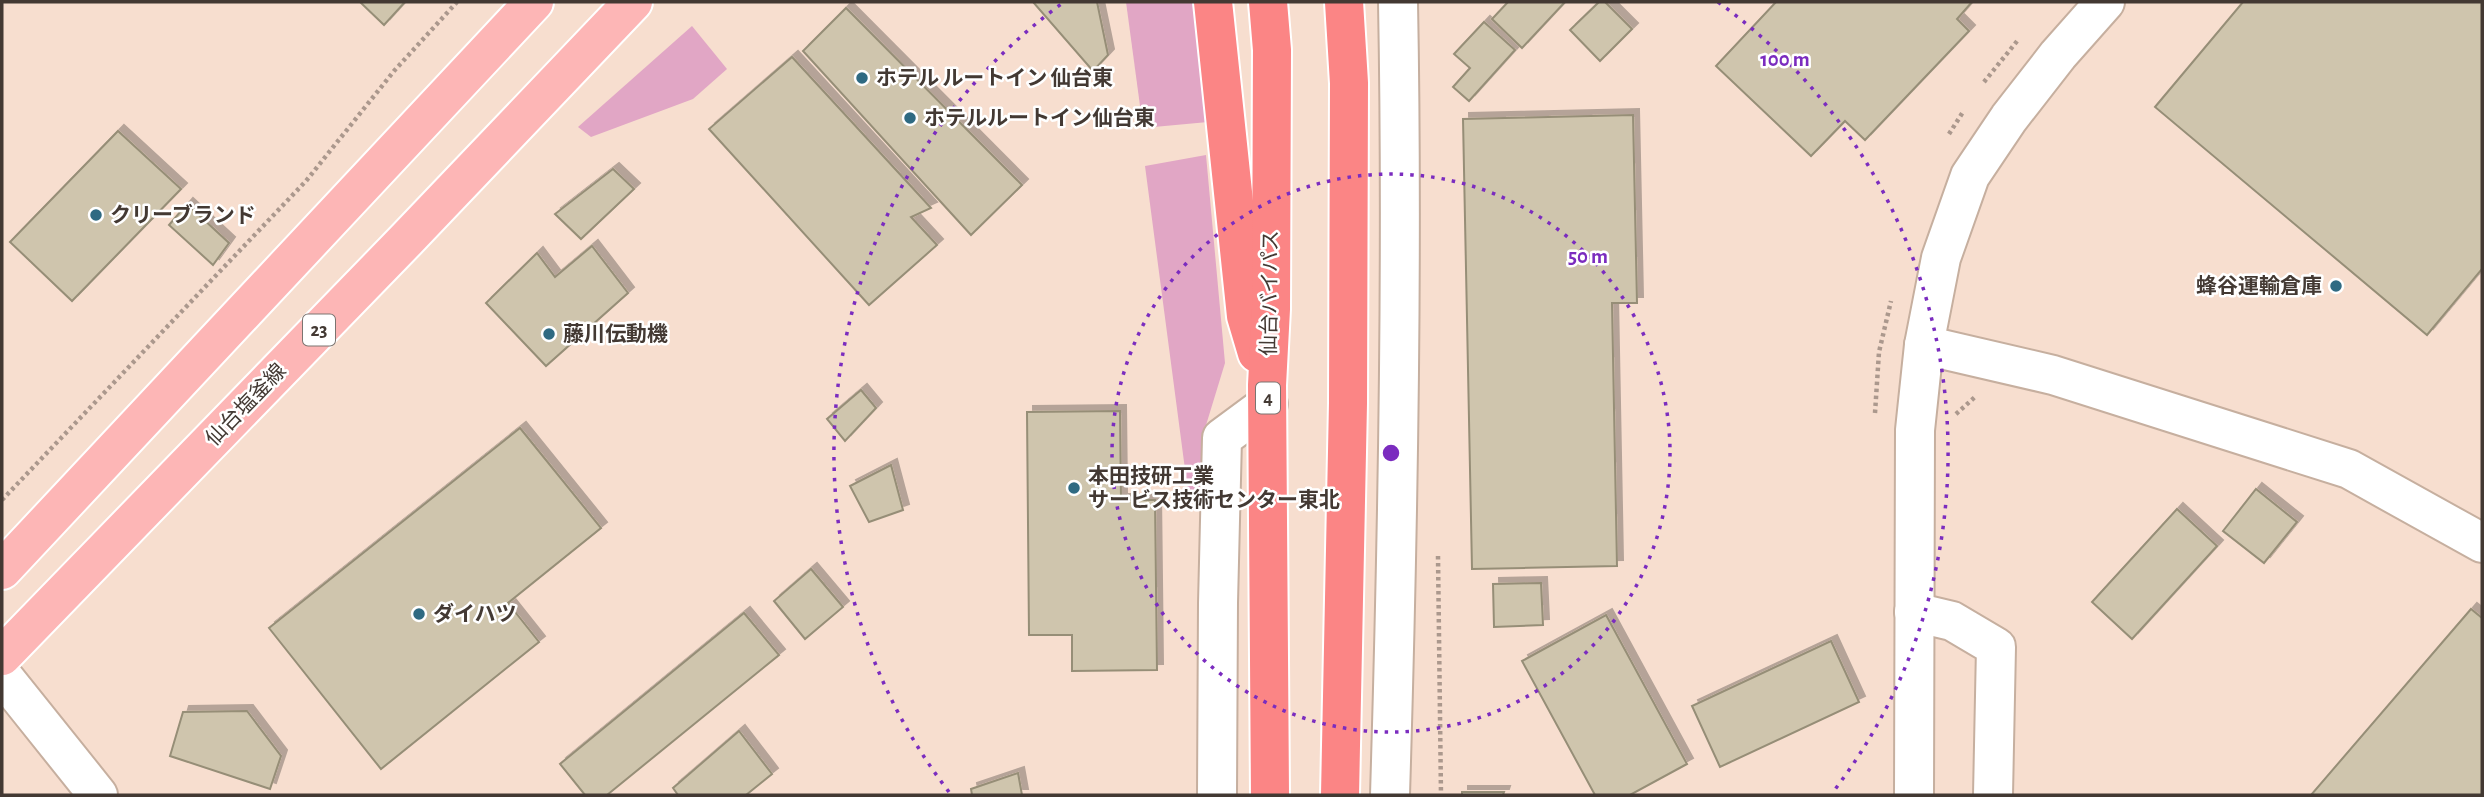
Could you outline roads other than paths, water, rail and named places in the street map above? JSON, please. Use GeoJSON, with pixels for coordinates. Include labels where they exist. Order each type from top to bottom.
{"type":"FeatureCollection","features":[{"type":"Feature","properties":{"kind":"highway"},"geometry":{"type":"LineString","coordinates":[[1213,2],[1245,316],[1267,395]]}},
{"type":"Feature","properties":{"kind":"highway","name":"仙台バイパス"},"geometry":{"type":"LineString","coordinates":[[1268,2],[1272,64],[1271,309],[1267,395],[1270,795]]}},
{"type":"Feature","properties":{"kind":"highway"},"geometry":{"type":"LineString","coordinates":[[1340,795],[1348,404],[1349,83],[1344,2]]}},
{"type":"Feature","properties":{"kind":"main road"},"geometry":{"type":"LineString","coordinates":[[2,570],[534,2]]}},
{"type":"Feature","properties":{"kind":"main road","name":"仙台塩釜線"},"geometry":{"type":"LineString","coordinates":[[2,656],[634,2]]}},
{"type":"Feature","properties":{"kind":"street"},"geometry":{"type":"LineString","coordinates":[[1390,795],[1398,530],[1402,201],[1398,2]]}},
{"type":"Feature","properties":{"kind":"street"},"geometry":{"type":"LineString","coordinates":[[1914,795],[1915,430],[1924,345],[1941,258],[1970,176],[2009,118],[2058,55],[2105,2]]}},
{"type":"Feature","properties":{"kind":"street"},"geometry":{"type":"LineString","coordinates":[[1924,345],[2053,375],[2349,469],[2482,543]]}},
{"type":"Feature","properties":{"kind":"street"},"geometry":{"type":"LineString","coordinates":[[1217,795],[1222,438],[1267,395]]}},
{"type":"Feature","properties":{"kind":"street"},"geometry":{"type":"LineString","coordinates":[[1914,612],[1952,621],[1996,646],[1993,795]]}},
{"type":"Feature","properties":{"kind":"street"},"geometry":{"type":"LineString","coordinates":[[2,675],[98,795]]}},
{"type":"Feature","properties":{"kind":"place","name":"ホテル ルートイン 仙台東"},"geometry":{"type":"Point","coordinates":[862,78]}},
{"type":"Feature","properties":{"kind":"place","name":"ホテルルートイン仙台東"},"geometry":{"type":"Point","coordinates":[910,118]}},
{"type":"Feature","properties":{"kind":"place","name":"クリーブランド"},"geometry":{"type":"Point","coordinates":[96,215]}},
{"type":"Feature","properties":{"kind":"place","name":"蜂谷運輸倉庫"},"geometry":{"type":"Point","coordinates":[2336,286]}},
{"type":"Feature","properties":{"kind":"place","name":"藤川伝動機"},"geometry":{"type":"Point","coordinates":[549,334]}},
{"type":"Feature","properties":{"kind":"place","name":"本田技研工業 サービス技術センター東北"},"geometry":{"type":"Point","coordinates":[1074,488]}},
{"type":"Feature","properties":{"kind":"place","name":"ダイハツ"},"geometry":{"type":"Point","coordinates":[419,614]}}]}
